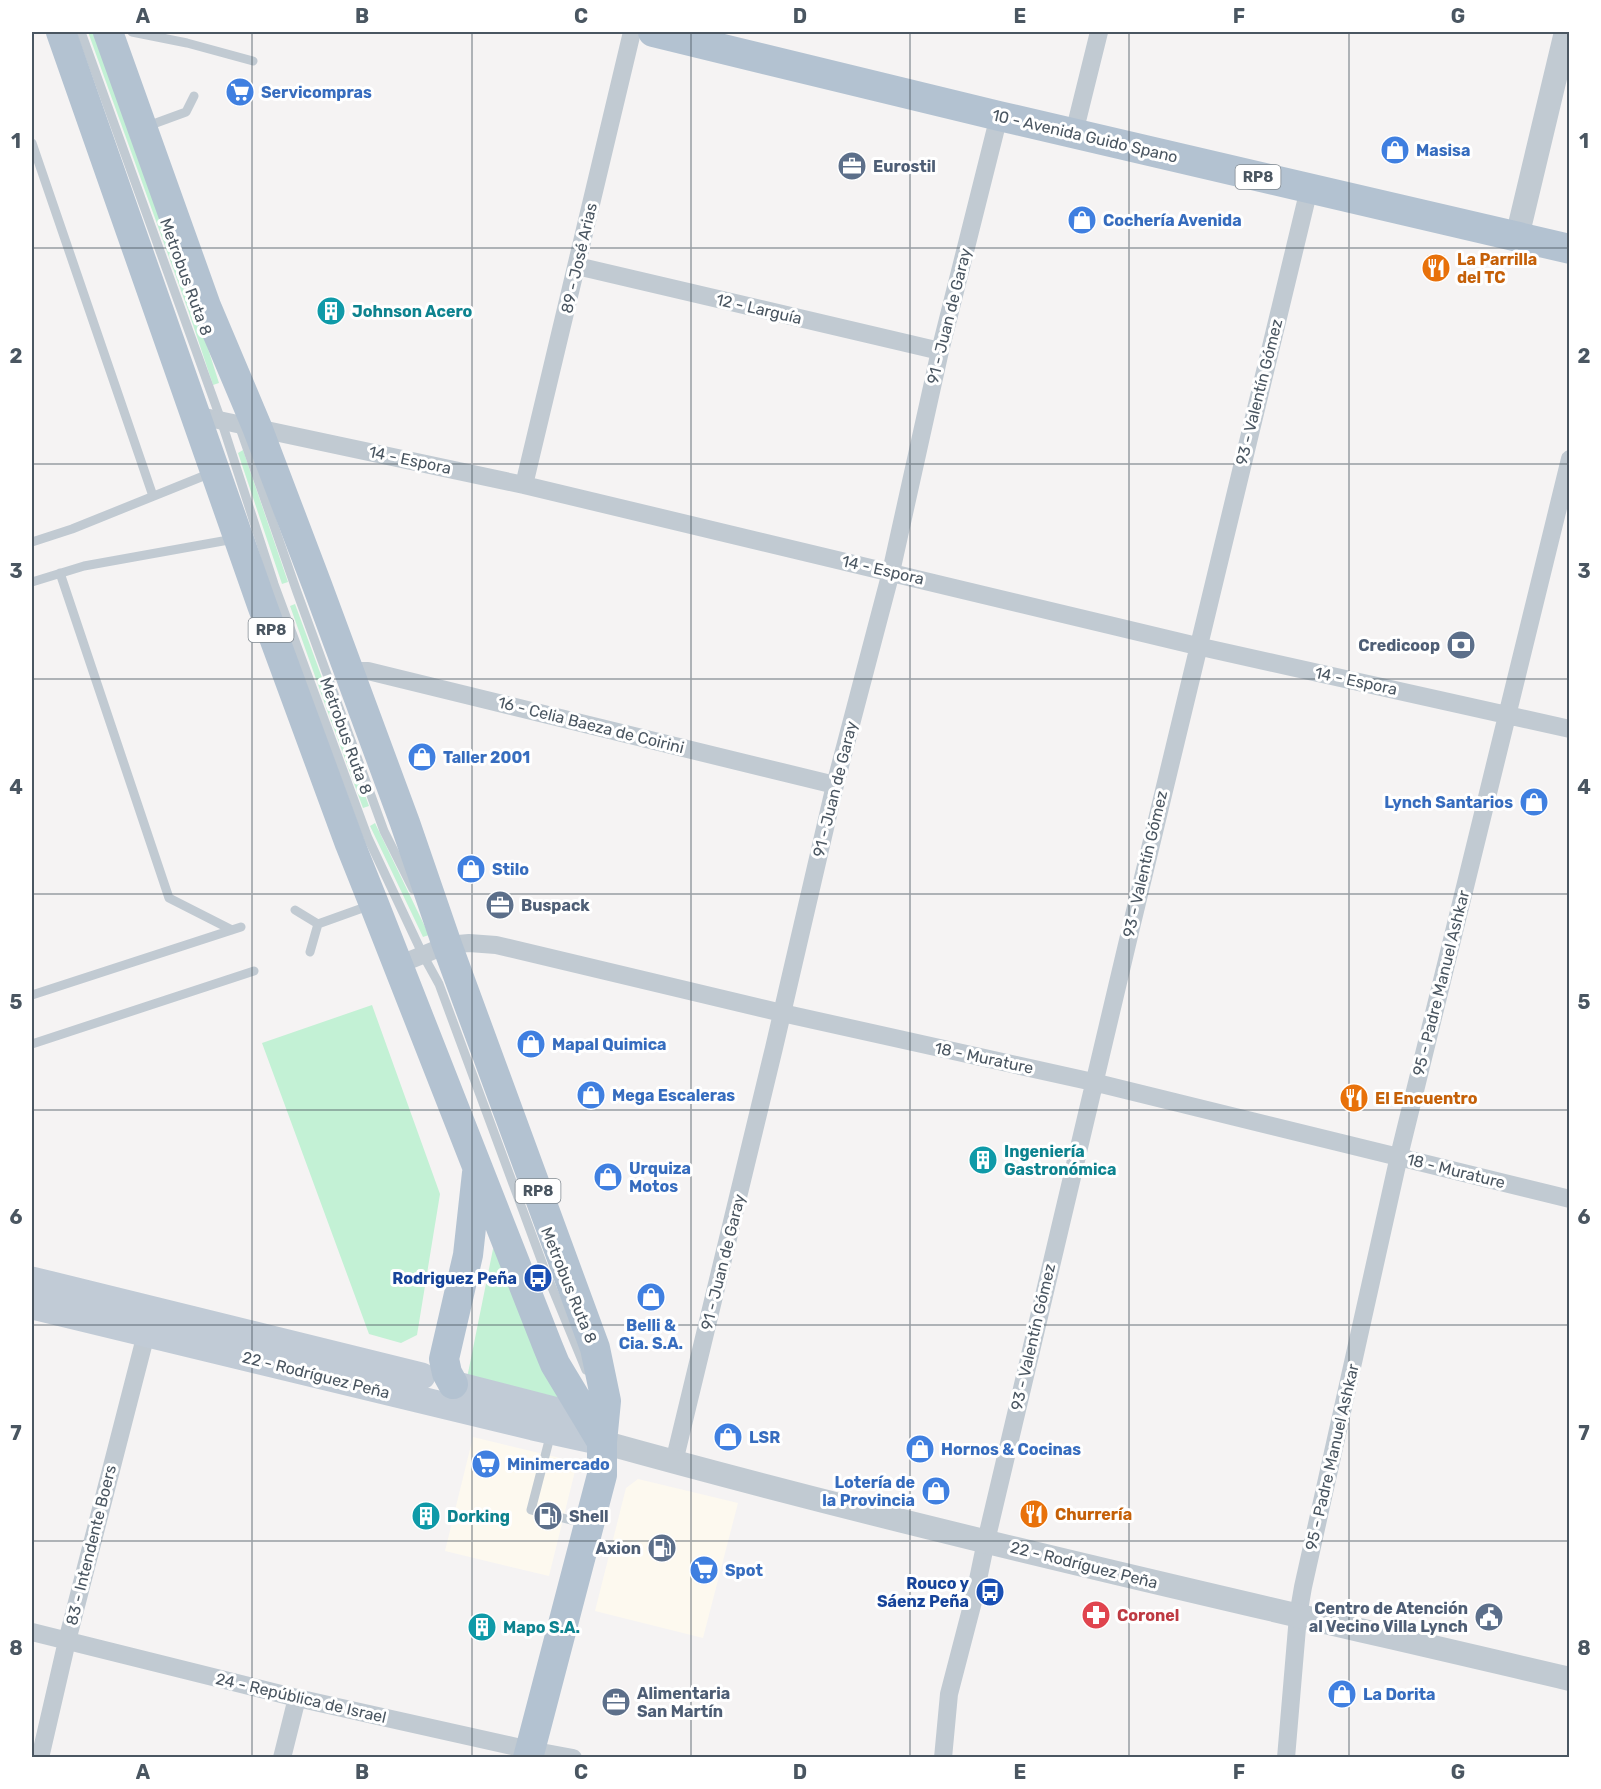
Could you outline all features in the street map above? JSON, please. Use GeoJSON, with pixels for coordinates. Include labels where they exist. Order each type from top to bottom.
{"type":"FeatureCollection","features":[{"type":"Feature","properties":{"kind":"main road","name":"RP8"},"geometry":{"type":"LineString","coordinates":[[61,32],[230,420],[347,671],[405,823],[423,955],[478,1170],[555,1364],[602,1442]]}},
{"type":"Feature","properties":{"kind":"main road","name":"10 - Avenida Guido Spano"},"geometry":{"type":"LineString","coordinates":[[653,32],[999,116],[1517,237]]}},
{"type":"Feature","properties":{"kind":"main road","name":"RP8"},"geometry":{"type":"LineString","coordinates":[[117,33],[142,128],[206,306],[230,420],[215,472],[238,538],[374,904],[423,955],[595,1348],[606,1401],[602,1475],[529,1754]]}},
{"type":"Feature","properties":{"kind":"main road","name":"RP8"},"geometry":{"type":"LineString","coordinates":[[1517,237],[1569,249]]}},
{"type":"Feature","properties":{"kind":"main road"},"geometry":{"type":"LineString","coordinates":[[440,1373],[468,1255],[478,1170]]}},
{"type":"Feature","properties":{"kind":"main road","name":"22 - Rodríguez Peña"},"geometry":{"type":"LineString","coordinates":[[32,1280],[440,1373],[554,1410],[602,1442]]}},
{"type":"Feature","properties":{"kind":"main road","name":"22 - Rodríguez Peña"},"geometry":{"type":"LineString","coordinates":[[32,1306],[602,1442]]}},
{"type":"Feature","properties":{"kind":"street","name":"89 - José Arias"},"geometry":{"type":"LineString","coordinates":[[524,485],[632,32]]}},
{"type":"Feature","properties":{"kind":"street"},"geometry":{"type":"LineString","coordinates":[[1074,133],[1099,32]]}},
{"type":"Feature","properties":{"kind":"street"},"geometry":{"type":"LineString","coordinates":[[1517,237],[1566,32]]}},
{"type":"Feature","properties":{"kind":"street","name":"91 - Juan de Garay"},"geometry":{"type":"LineString","coordinates":[[674,1462],[835,785],[891,572],[940,351],[999,116]]}},
{"type":"Feature","properties":{"kind":"street","name":"93 - Valentín Gómez"},"geometry":{"type":"LineString","coordinates":[[943,1758],[949,1694],[975,1594],[1093,1082],[1197,646],[1309,189]]}},
{"type":"Feature","properties":{"kind":"street","name":"12 - Larguía"},"geometry":{"type":"LineString","coordinates":[[577,266],[940,351]]}},
{"type":"Feature","properties":{"kind":"street","name":"14 - Espora"},"geometry":{"type":"LineString","coordinates":[[230,420],[524,485],[1197,646],[1569,729]]}},
{"type":"Feature","properties":{"kind":"street","name":"95 - Padre Manuel Ashkar"},"geometry":{"type":"LineString","coordinates":[[1286,1758],[1298,1616],[1303,1587],[1400,1156],[1569,459]]}},
{"type":"Feature","properties":{"kind":"street","name":"16 - Celia Baeza de Coirini"},"geometry":{"type":"LineString","coordinates":[[347,671],[368,671],[835,785]]}},
{"type":"Feature","properties":{"kind":"street","name":"18 - Murature"},"geometry":{"type":"LineString","coordinates":[[423,955],[469,942],[496,945],[782,1013],[1093,1082],[1569,1199]]}},
{"type":"Feature","properties":{"kind":"street","name":"83 - Intendente Boers"},"geometry":{"type":"LineString","coordinates":[[40,1758],[67,1641],[146,1334]]}},
{"type":"Feature","properties":{"kind":"street","name":"22 - Rodríguez Peña"},"geometry":{"type":"LineString","coordinates":[[602,1442],[986,1541],[1569,1679]]}},
{"type":"Feature","properties":{"kind":"street","name":"24 - República de Israel"},"geometry":{"type":"LineString","coordinates":[[32,1632],[529,1754],[573,1758]]}},
{"type":"Feature","properties":{"kind":"street"},"geometry":{"type":"LineString","coordinates":[[282,1758],[297,1698]]}},
{"type":"Feature","properties":{"kind":"lane","name":"Metrobus Ruta 8"},"geometry":{"type":"LineString","coordinates":[[81,32],[297,592],[384,831],[414,890],[423,955]]}},
{"type":"Feature","properties":{"kind":"lane"},"geometry":{"type":"LineString","coordinates":[[117,33],[187,45],[253,61]]}},
{"type":"Feature","properties":{"kind":"lane"},"geometry":{"type":"LineString","coordinates":[[142,128],[186,112],[194,96]]}},
{"type":"Feature","properties":{"kind":"lane"},"geometry":{"type":"LineString","coordinates":[[32,142],[153,496]]}},
{"type":"Feature","properties":{"kind":"lane","name":"Metrobus Ruta 8"},"geometry":{"type":"LineString","coordinates":[[206,306],[227,381]]}},
{"type":"Feature","properties":{"kind":"lane","name":"Metrobus Ruta 8"},"geometry":{"type":"LineString","coordinates":[[230,420],[274,584],[368,838],[439,984],[546,1273],[590,1381]]}},
{"type":"Feature","properties":{"kind":"lane"},"geometry":{"type":"LineString","coordinates":[[32,542],[72,529],[215,472]]}},
{"type":"Feature","properties":{"kind":"lane"},"geometry":{"type":"LineString","coordinates":[[32,582],[84,566],[238,538]]}},
{"type":"Feature","properties":{"kind":"lane"},"geometry":{"type":"LineString","coordinates":[[32,995],[236,929],[170,898],[60,573]]}},
{"type":"Feature","properties":{"kind":"lane"},"geometry":{"type":"LineString","coordinates":[[318,924],[374,904]]}},
{"type":"Feature","properties":{"kind":"lane"},"geometry":{"type":"LineString","coordinates":[[295,910],[318,924]]}},
{"type":"Feature","properties":{"kind":"lane"},"geometry":{"type":"LineString","coordinates":[[309,952],[318,924]]}},
{"type":"Feature","properties":{"kind":"lane"},"geometry":{"type":"LineString","coordinates":[[32,1044],[254,971]]}},
{"type":"Feature","properties":{"kind":"lane"},"geometry":{"type":"LineString","coordinates":[[595,1400],[602,1442]]}},
{"type":"Feature","properties":{"kind":"lane"},"geometry":{"type":"LineString","coordinates":[[552,1430],[531,1509],[589,1525]]}},
{"type":"Feature","properties":{"kind":"shaded area"},"geometry":{"type":"Polygon","coordinates":[[[473,1437],[568,1460],[575,1471],[549,1576],[445,1551],[473,1437]]]}},
{"type":"Feature","properties":{"kind":"shaded area"},"geometry":{"type":"Polygon","coordinates":[[[638,1479],[738,1503],[703,1638],[595,1611],[626,1488],[638,1479]]]}},
{"type":"Feature","properties":{"kind":"green space"},"geometry":{"type":"Polygon","coordinates":[[[88,32],[96,32],[195,308],[219,383],[213,385],[88,32]]]}},
{"type":"Feature","properties":{"kind":"green space"},"geometry":{"type":"Polygon","coordinates":[[[243,450],[288,582],[282,584],[238,453],[243,450]]]}},
{"type":"Feature","properties":{"kind":"green space"},"geometry":{"type":"Polygon","coordinates":[[[295,604],[369,806],[363,808],[326,707],[290,606],[295,604]]]}},
{"type":"Feature","properties":{"kind":"green space"},"geometry":{"type":"Polygon","coordinates":[[[375,823],[429,935],[423,937],[370,826],[375,823]]]}},
{"type":"Feature","properties":{"kind":"green space"},"geometry":{"type":"Polygon","coordinates":[[[372,1005],[440,1194],[417,1335],[401,1343],[369,1334],[262,1043],[372,1005]]]}},
{"type":"Feature","properties":{"kind":"green space"},"geometry":{"type":"Polygon","coordinates":[[[493,1249],[502,1252],[559,1396],[551,1400],[467,1378],[493,1249]]]}},
{"type":"Feature","properties":{"kind":"place","name":"Servicompras"},"geometry":{"type":"Point","coordinates":[240,92]}},
{"type":"Feature","properties":{"kind":"place","name":"Masisa"},"geometry":{"type":"Point","coordinates":[1395,150]}},
{"type":"Feature","properties":{"kind":"place","name":"Eurostil"},"geometry":{"type":"Point","coordinates":[852,166]}},
{"type":"Feature","properties":{"kind":"place","name":"Cochería Avenida"},"geometry":{"type":"Point","coordinates":[1082,220]}},
{"type":"Feature","properties":{"kind":"place","name":"La Parrilla del TC"},"geometry":{"type":"Point","coordinates":[1436,268]}},
{"type":"Feature","properties":{"kind":"place","name":"Johnson Acero"},"geometry":{"type":"Point","coordinates":[331,311]}},
{"type":"Feature","properties":{"kind":"place","name":"Credicoop"},"geometry":{"type":"Point","coordinates":[1461,645]}},
{"type":"Feature","properties":{"kind":"place","name":"Taller 2001"},"geometry":{"type":"Point","coordinates":[422,757]}},
{"type":"Feature","properties":{"kind":"place","name":"Lynch Santarios"},"geometry":{"type":"Point","coordinates":[1534,802]}},
{"type":"Feature","properties":{"kind":"place","name":"Stilo"},"geometry":{"type":"Point","coordinates":[471,869]}},
{"type":"Feature","properties":{"kind":"place","name":"Buspack"},"geometry":{"type":"Point","coordinates":[500,905]}},
{"type":"Feature","properties":{"kind":"place","name":"Mapal Quimica"},"geometry":{"type":"Point","coordinates":[531,1044]}},
{"type":"Feature","properties":{"kind":"place","name":"Mega Escaleras"},"geometry":{"type":"Point","coordinates":[591,1095]}},
{"type":"Feature","properties":{"kind":"place","name":"El Encuentro"},"geometry":{"type":"Point","coordinates":[1354,1098]}},
{"type":"Feature","properties":{"kind":"place","name":"Ingeniería Gastronómica"},"geometry":{"type":"Point","coordinates":[983,1160]}},
{"type":"Feature","properties":{"kind":"place","name":"Urquiza Motos"},"geometry":{"type":"Point","coordinates":[608,1177]}},
{"type":"Feature","properties":{"kind":"place","name":"Rodriguez Peña"},"geometry":{"type":"Point","coordinates":[538,1278]}},
{"type":"Feature","properties":{"kind":"place","name":"Belli & Cia. S.A."},"geometry":{"type":"Point","coordinates":[651,1297]}},
{"type":"Feature","properties":{"kind":"place","name":"LSR"},"geometry":{"type":"Point","coordinates":[728,1437]}},
{"type":"Feature","properties":{"kind":"place","name":"Hornos & Cocinas"},"geometry":{"type":"Point","coordinates":[920,1449]}},
{"type":"Feature","properties":{"kind":"place","name":"Minimercado"},"geometry":{"type":"Point","coordinates":[486,1464]}},
{"type":"Feature","properties":{"kind":"place","name":"Lotería de la Provincia"},"geometry":{"type":"Point","coordinates":[936,1491]}},
{"type":"Feature","properties":{"kind":"place","name":"Churrería"},"geometry":{"type":"Point","coordinates":[1034,1514]}},
{"type":"Feature","properties":{"kind":"place","name":"Dorking"},"geometry":{"type":"Point","coordinates":[426,1516]}},
{"type":"Feature","properties":{"kind":"place","name":"Shell"},"geometry":{"type":"Point","coordinates":[548,1516]}},
{"type":"Feature","properties":{"kind":"place","name":"Axion"},"geometry":{"type":"Point","coordinates":[662,1548]}},
{"type":"Feature","properties":{"kind":"place","name":"Spot"},"geometry":{"type":"Point","coordinates":[704,1570]}},
{"type":"Feature","properties":{"kind":"place","name":"Rouco y Sáenz Peña"},"geometry":{"type":"Point","coordinates":[990,1592]}},
{"type":"Feature","properties":{"kind":"place","name":"Coronel"},"geometry":{"type":"Point","coordinates":[1096,1615]}},
{"type":"Feature","properties":{"kind":"place","name":"Centro de Atención al Vecino Villa Lynch"},"geometry":{"type":"Point","coordinates":[1489,1617]}},
{"type":"Feature","properties":{"kind":"place","name":"Mapo S.A."},"geometry":{"type":"Point","coordinates":[482,1627]}},
{"type":"Feature","properties":{"kind":"place","name":"La Dorita"},"geometry":{"type":"Point","coordinates":[1342,1694]}},
{"type":"Feature","properties":{"kind":"place","name":"Alimentaria San Martín"},"geometry":{"type":"Point","coordinates":[616,1702]}}]}
